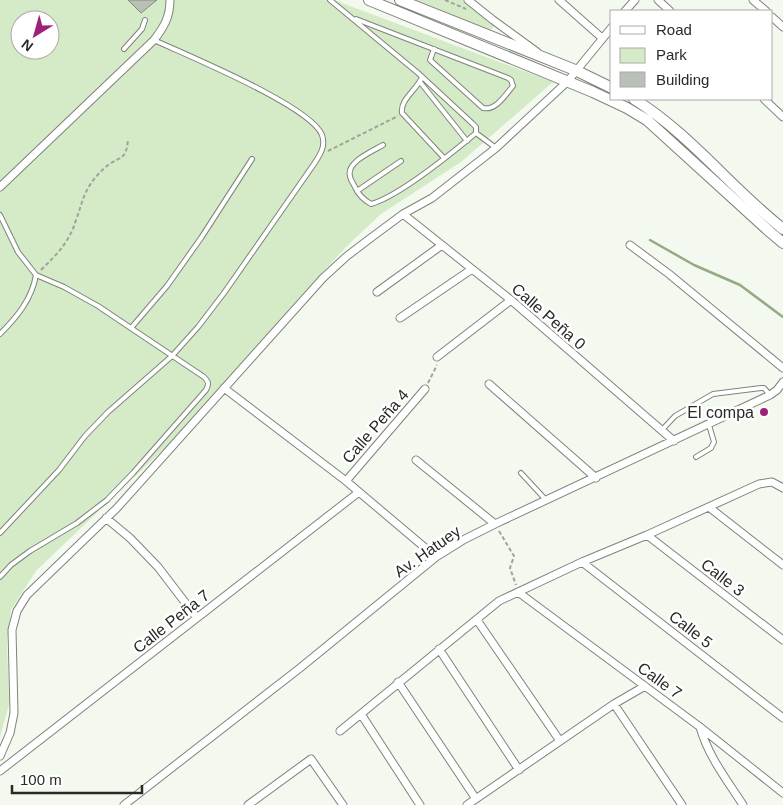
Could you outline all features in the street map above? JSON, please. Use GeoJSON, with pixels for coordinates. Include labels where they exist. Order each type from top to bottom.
{"type":"FeatureCollection","features":[{"type":"Feature","properties":{"kind":"main road"},"geometry":{"type":"LineString","coordinates":[[369,0],[627,108],[647,120],[783,243]]}},
{"type":"Feature","properties":{"kind":"main road"},"geometry":{"type":"LineString","coordinates":[[400,0],[575,70],[610,87]]}},
{"type":"Feature","properties":{"kind":"main road"},"geometry":{"type":"LineString","coordinates":[[636,100],[655,112],[782,226]]}},
{"type":"Feature","properties":{"kind":"street"},"geometry":{"type":"LineString","coordinates":[[0,187],[154,40],[166,24],[170,10],[170,0]]}},
{"type":"Feature","properties":{"kind":"street"},"geometry":{"type":"LineString","coordinates":[[468,0],[548,59]]}},
{"type":"Feature","properties":{"kind":"street"},"geometry":{"type":"LineString","coordinates":[[560,0],[602,38]]}},
{"type":"Feature","properties":{"kind":"street"},"geometry":{"type":"LineString","coordinates":[[626,10],[635,0]]}},
{"type":"Feature","properties":{"kind":"street"},"geometry":{"type":"LineString","coordinates":[[658,0],[669,10]]}},
{"type":"Feature","properties":{"kind":"street"},"geometry":{"type":"LineString","coordinates":[[753,0],[765,10]]}},
{"type":"Feature","properties":{"kind":"street"},"geometry":{"type":"LineString","coordinates":[[773,18],[783,26]]}},
{"type":"Feature","properties":{"kind":"street"},"geometry":{"type":"LineString","coordinates":[[0,756],[10,734],[14,713],[12,630],[17,611],[27,595],[106,518],[185,433],[323,278],[346,256],[404,214],[432,198],[496,148],[567,82],[610,29]]}},
{"type":"Feature","properties":{"kind":"street"},"geometry":{"type":"LineString","coordinates":[[765,100],[783,117]]}},
{"type":"Feature","properties":{"kind":"street","name":"Calle Peña 0"},"geometry":{"type":"LineString","coordinates":[[404,214],[511,300],[674,442]]}},
{"type":"Feature","properties":{"kind":"street"},"geometry":{"type":"LineString","coordinates":[[630,245],[669,274],[783,368]]}},
{"type":"Feature","properties":{"kind":"street"},"geometry":{"type":"LineString","coordinates":[[377,292],[442,246]]}},
{"type":"Feature","properties":{"kind":"street"},"geometry":{"type":"LineString","coordinates":[[400,318],[472,269]]}},
{"type":"Feature","properties":{"kind":"street"},"geometry":{"type":"LineString","coordinates":[[436,357],[511,300]]}},
{"type":"Feature","properties":{"kind":"street","name":"Av. Hatuey"},"geometry":{"type":"LineString","coordinates":[[124,805],[300,668],[436,557],[465,539],[495,524],[674,442],[770,395],[783,382]]}},
{"type":"Feature","properties":{"kind":"street"},"geometry":{"type":"LineString","coordinates":[[489,384],[596,478]]}},
{"type":"Feature","properties":{"kind":"street"},"geometry":{"type":"LineString","coordinates":[[224,388],[346,481],[436,557]]}},
{"type":"Feature","properties":{"kind":"street","name":"Calle Peña 4"},"geometry":{"type":"LineString","coordinates":[[346,481],[425,390]]}},
{"type":"Feature","properties":{"kind":"street"},"geometry":{"type":"LineString","coordinates":[[416,460],[495,524]]}},
{"type":"Feature","properties":{"kind":"street"},"geometry":{"type":"LineString","coordinates":[[340,730],[499,601],[582,562],[710,508],[759,484],[772,482],[781,487]]}},
{"type":"Feature","properties":{"kind":"street","name":"Calle Peña 7"},"geometry":{"type":"LineString","coordinates":[[0,771],[359,492]]}},
{"type":"Feature","properties":{"kind":"street"},"geometry":{"type":"LineString","coordinates":[[710,508],[783,565]]}},
{"type":"Feature","properties":{"kind":"street"},"geometry":{"type":"LineString","coordinates":[[106,518],[130,538],[158,567],[197,618]]}},
{"type":"Feature","properties":{"kind":"street","name":"Calle 3"},"geometry":{"type":"LineString","coordinates":[[647,535],[783,640]]}},
{"type":"Feature","properties":{"kind":"street","name":"Calle 5"},"geometry":{"type":"LineString","coordinates":[[582,562],[783,718]]}},
{"type":"Feature","properties":{"kind":"street","name":"Calle 7"},"geometry":{"type":"LineString","coordinates":[[518,592],[700,727],[783,793]]}},
{"type":"Feature","properties":{"kind":"street"},"geometry":{"type":"LineString","coordinates":[[477,620],[560,741]]}},
{"type":"Feature","properties":{"kind":"street"},"geometry":{"type":"LineString","coordinates":[[438,650],[519,770]]}},
{"type":"Feature","properties":{"kind":"street"},"geometry":{"type":"LineString","coordinates":[[398,682],[476,799]]}},
{"type":"Feature","properties":{"kind":"street"},"geometry":{"type":"LineString","coordinates":[[467,805],[614,704],[645,686]]}},
{"type":"Feature","properties":{"kind":"street"},"geometry":{"type":"LineString","coordinates":[[614,704],[682,805]]}},
{"type":"Feature","properties":{"kind":"street"},"geometry":{"type":"LineString","coordinates":[[360,714],[420,805]]}},
{"type":"Feature","properties":{"kind":"street"},"geometry":{"type":"LineString","coordinates":[[700,727],[704,742],[717,766],[743,805]]}},
{"type":"Feature","properties":{"kind":"street"},"geometry":{"type":"LineString","coordinates":[[248,805],[311,759],[341,804]]}},
{"type":"Feature","properties":{"kind":"lane"},"geometry":{"type":"LineString","coordinates":[[330,0],[476,127],[476,133],[467,141],[408,185],[371,204],[365,201],[356,191],[349,174],[350,167],[383,145]]}},
{"type":"Feature","properties":{"kind":"lane"},"geometry":{"type":"LineString","coordinates":[[351,17],[434,49],[508,78],[513,86],[494,108],[483,108],[430,60],[434,49]]}},
{"type":"Feature","properties":{"kind":"lane"},"geometry":{"type":"LineString","coordinates":[[124,49],[142,29],[145,20]]}},
{"type":"Feature","properties":{"kind":"lane"},"geometry":{"type":"LineString","coordinates":[[0,533],[59,470],[85,436],[108,412],[172,356],[198,327],[224,293],[320,155],[324,145],[323,136],[318,127],[307,117],[215,67],[154,40]]}},
{"type":"Feature","properties":{"kind":"lane"},"geometry":{"type":"LineString","coordinates":[[421,80],[402,103],[402,113],[444,158]]}},
{"type":"Feature","properties":{"kind":"lane"},"geometry":{"type":"LineString","coordinates":[[421,80],[467,141]]}},
{"type":"Feature","properties":{"kind":"lane"},"geometry":{"type":"LineString","coordinates":[[476,133],[496,148]]}},
{"type":"Feature","properties":{"kind":"lane"},"geometry":{"type":"LineString","coordinates":[[131,328],[167,286],[201,238],[252,159]]}},
{"type":"Feature","properties":{"kind":"lane"},"geometry":{"type":"LineString","coordinates":[[356,191],[401,161]]}},
{"type":"Feature","properties":{"kind":"lane"},"geometry":{"type":"LineString","coordinates":[[0,215],[18,252],[36,275],[64,286],[131,328],[208,382],[206,390],[133,474],[107,500],[77,523],[30,551],[11,565],[0,577]]}},
{"type":"Feature","properties":{"kind":"lane"},"geometry":{"type":"LineString","coordinates":[[0,334],[24,306],[34,287],[36,275]]}},
{"type":"Feature","properties":{"kind":"lane"},"geometry":{"type":"LineString","coordinates":[[661,431],[675,416],[713,394],[764,388],[770,395]]}},
{"type":"Feature","properties":{"kind":"lane"},"geometry":{"type":"LineString","coordinates":[[696,457],[711,448],[714,442],[709,425]]}},
{"type":"Feature","properties":{"kind":"lane"},"geometry":{"type":"LineString","coordinates":[[521,473],[546,500]]}},
{"type":"Feature","properties":{"kind":"path"},"geometry":{"type":"LineString","coordinates":[[320,155],[402,113]]}},
{"type":"Feature","properties":{"kind":"path"},"geometry":{"type":"LineString","coordinates":[[36,275],[63,248],[76,221],[82,199],[92,181],[108,165],[120,159],[127,150],[128,140]]}},
{"type":"Feature","properties":{"kind":"path"},"geometry":{"type":"LineString","coordinates":[[425,390],[438,361],[436,357]]}},
{"type":"Feature","properties":{"kind":"path"},"geometry":{"type":"LineString","coordinates":[[495,524],[514,556],[510,568],[518,592]]}},
{"type":"Feature","properties":{"kind":"green space"},"geometry":{"type":"Polygon","coordinates":[[[0,0],[334,0],[553,82],[461,162],[381,214],[350,243],[174,439],[36,571],[11,610],[7,642],[9,704],[0,737],[0,0]]]}},
{"type":"Feature","properties":{"kind":"green space"},"geometry":{"type":"Polygon","coordinates":[[[417,0],[463,0],[494,27],[490,30],[417,0]]]}},
{"type":"Feature","properties":{"kind":"building"},"geometry":{"type":"Polygon","coordinates":[[[128,0],[157,0],[141,13],[128,0]]]}},
{"type":"Feature","properties":{"kind":"waterway"},"geometry":{"type":"LineString","coordinates":[[650,240],[694,265],[740,285],[783,317]]}},
{"type":"Feature","properties":{"kind":"place","name":"El compa"},"geometry":{"type":"Point","coordinates":[764,412]}}]}
